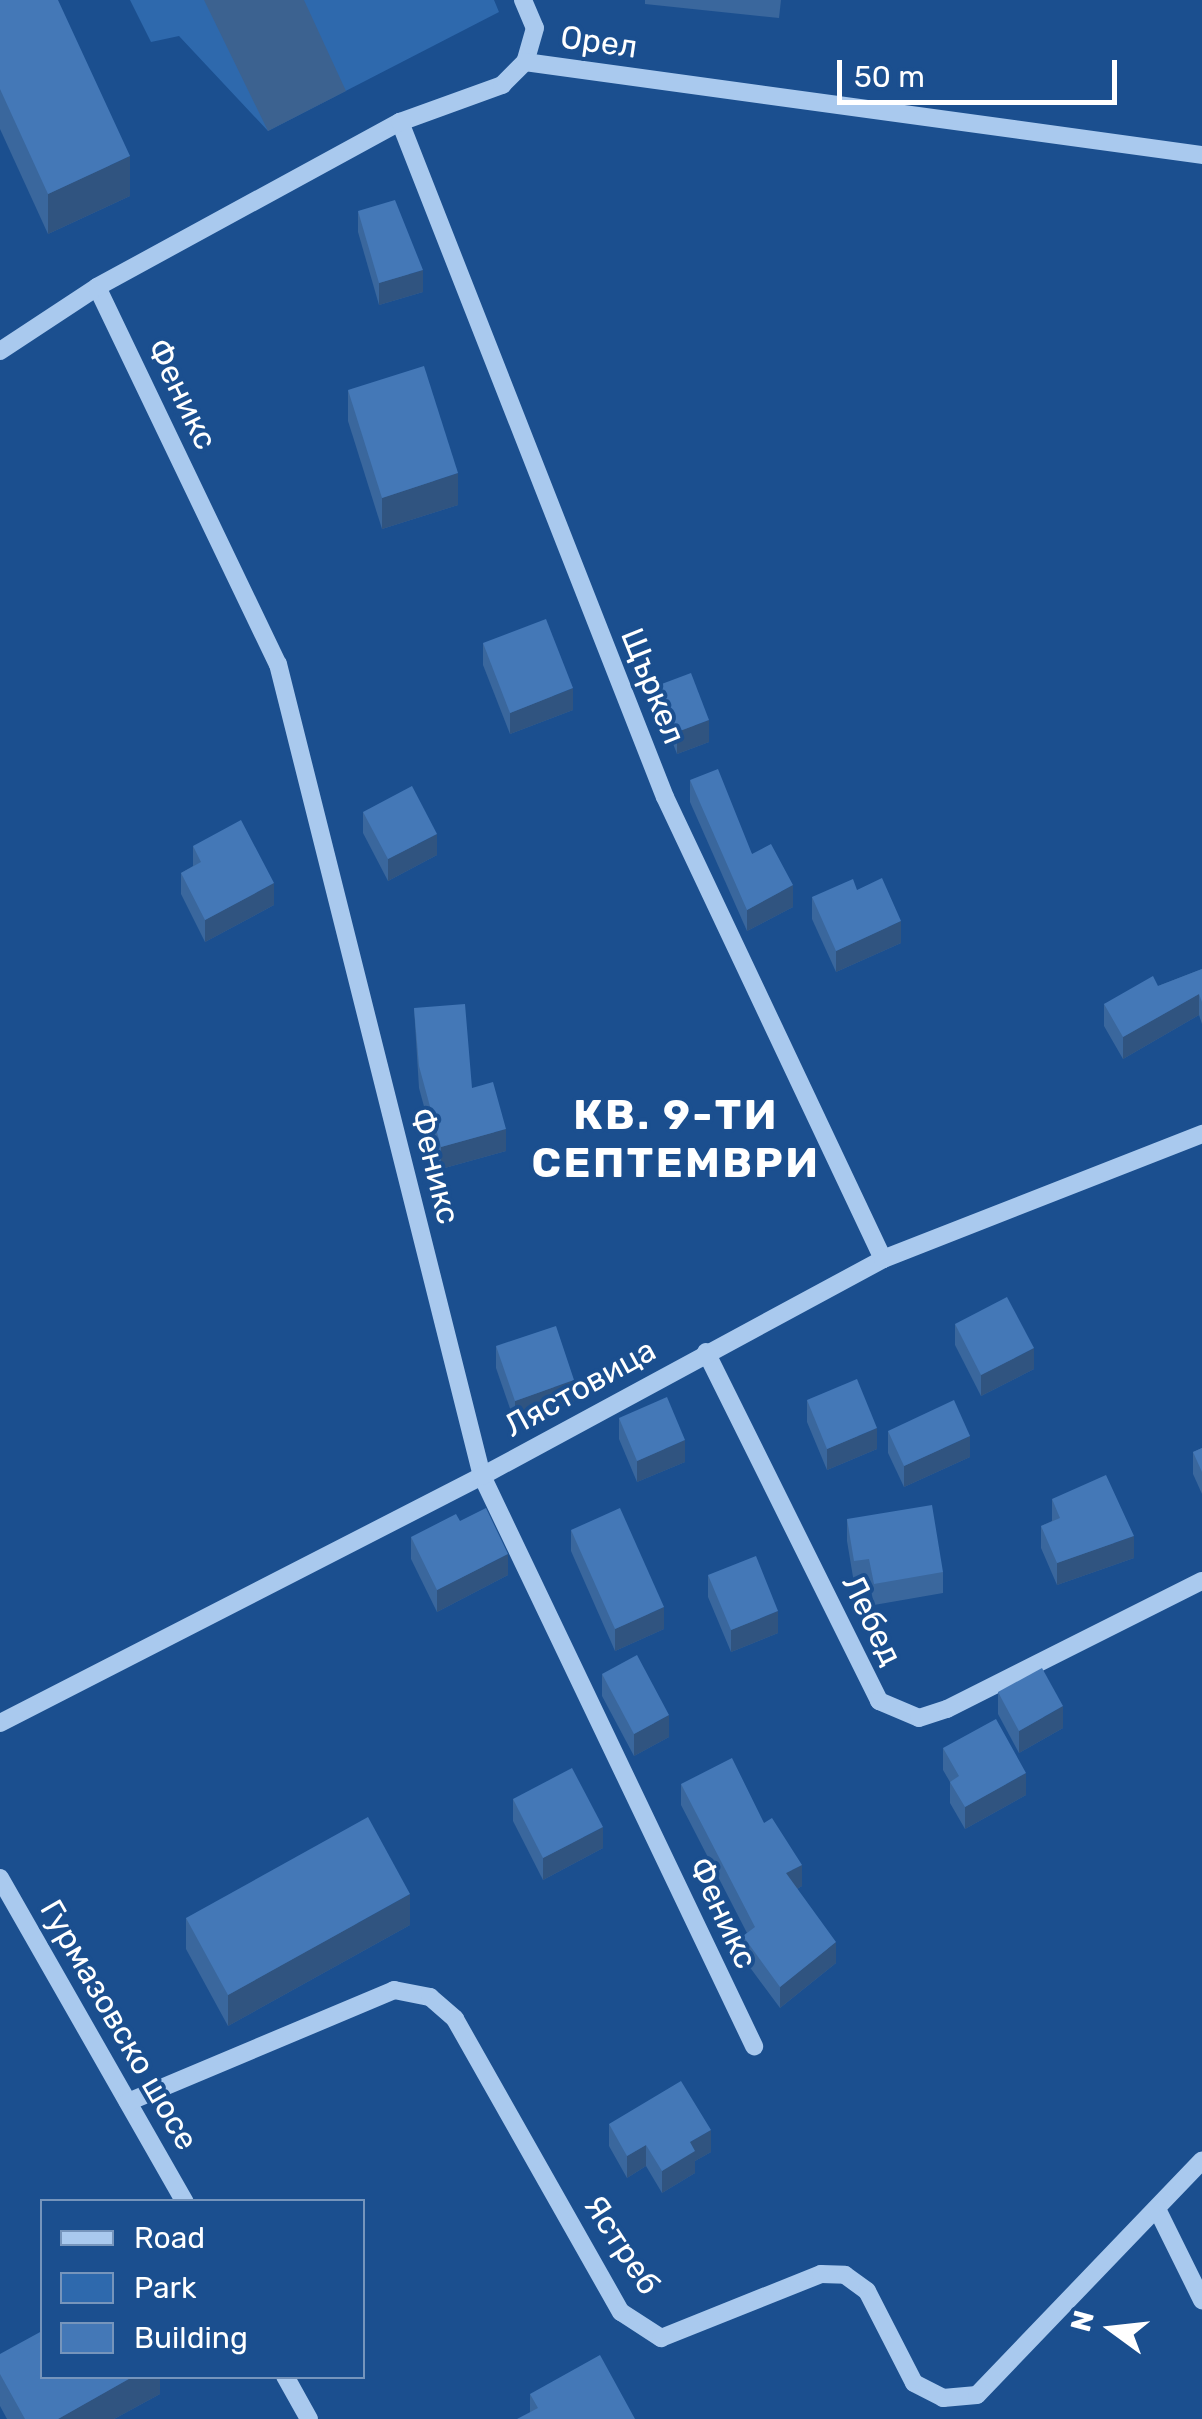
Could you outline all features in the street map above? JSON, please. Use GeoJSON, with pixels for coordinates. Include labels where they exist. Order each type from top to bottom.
{"type":"FeatureCollection","features":[{"type":"Feature","properties":{"kind":"street"},"geometry":{"type":"LineString","coordinates":[[524,0],[535,28],[525,62]]}},
{"type":"Feature","properties":{"kind":"street","name":"Орел"},"geometry":{"type":"LineString","coordinates":[[0,350],[97,286],[400,122],[502,85],[525,62],[1202,155]]}},
{"type":"Feature","properties":{"kind":"street","name":"Щъркел"},"geometry":{"type":"LineString","coordinates":[[400,122],[664,798],[883,1258]]}},
{"type":"Feature","properties":{"kind":"street","name":"Феникс"},"geometry":{"type":"LineString","coordinates":[[97,286],[278,664],[482,1476],[754,2046]]}},
{"type":"Feature","properties":{"kind":"street","name":"Лястовица"},"geometry":{"type":"LineString","coordinates":[[0,1722],[482,1476],[883,1258],[1202,1134]]}},
{"type":"Feature","properties":{"kind":"street","name":"Лебед"},"geometry":{"type":"LineString","coordinates":[[706,1352],[879,1701],[919,1718],[947,1709],[1202,1581]]}},
{"type":"Feature","properties":{"kind":"street","name":"Гурмазовско шосе"},"geometry":{"type":"LineString","coordinates":[[0,1878],[183,2199]]}},
{"type":"Feature","properties":{"kind":"street","name":"Ястреб"},"geometry":{"type":"LineString","coordinates":[[128,2102],[394,1990],[430,1996],[455,2019],[622,2312],[661,2338],[821,2274],[845,2275],[866,2292],[914,2383],[944,2398],[977,2395],[1202,2160]]}},
{"type":"Feature","properties":{"kind":"street"},"geometry":{"type":"LineString","coordinates":[[1156,2209],[1202,2300]]}},
{"type":"Feature","properties":{"kind":"street"},"geometry":{"type":"LineString","coordinates":[[287,2379],[309,2419]]}},
{"type":"Feature","properties":{"kind":"green space"},"geometry":{"type":"Polygon","coordinates":[[[130,0],[494,0],[499,12],[268,131],[179,36],[151,42],[130,0]]]}},
{"type":"Feature","properties":{"kind":"shaded area"},"geometry":{"type":"Polygon","coordinates":[[[204,0],[304,0],[346,91],[268,131],[204,0]]]}},
{"type":"Feature","properties":{"kind":"building"},"geometry":{"type":"Polygon","coordinates":[[[0,0],[58,0],[130,156],[48,194],[0,89],[0,0]]]}},
{"type":"Feature","properties":{"kind":"building"},"geometry":{"type":"Polygon","coordinates":[[[395,200],[423,270],[379,283],[358,211],[395,200]]]}},
{"type":"Feature","properties":{"kind":"building"},"geometry":{"type":"Polygon","coordinates":[[[424,366],[458,473],[382,498],[348,390],[424,366]]]}},
{"type":"Feature","properties":{"kind":"building"},"geometry":{"type":"Polygon","coordinates":[[[546,619],[573,688],[510,713],[483,643],[546,619]]]}},
{"type":"Feature","properties":{"kind":"building"},"geometry":{"type":"Polygon","coordinates":[[[691,673],[709,720],[677,732],[659,685],[691,673]]]}},
{"type":"Feature","properties":{"kind":"building"},"geometry":{"type":"Polygon","coordinates":[[[718,769],[752,854],[771,844],[793,885],[747,910],[690,780],[718,769]]]}},
{"type":"Feature","properties":{"kind":"building"},"geometry":{"type":"Polygon","coordinates":[[[412,786],[437,834],[388,859],[363,812],[412,786]]]}},
{"type":"Feature","properties":{"kind":"building"},"geometry":{"type":"Polygon","coordinates":[[[241,820],[274,883],[205,920],[181,873],[201,862],[193,846],[241,820]]]}},
{"type":"Feature","properties":{"kind":"building"},"geometry":{"type":"Polygon","coordinates":[[[882,878],[901,921],[836,951],[812,897],[853,879],[857,890],[882,878]]]}},
{"type":"Feature","properties":{"kind":"building"},"geometry":{"type":"Polygon","coordinates":[[[1202,969],[1202,1002],[1199,994],[1123,1037],[1104,1004],[1153,976],[1158,986],[1202,969]]]}},
{"type":"Feature","properties":{"kind":"building"},"geometry":{"type":"Polygon","coordinates":[[[465,1004],[472,1088],[493,1082],[506,1129],[441,1147],[419,1066],[414,1008],[465,1004]]]}},
{"type":"Feature","properties":{"kind":"building"},"geometry":{"type":"Polygon","coordinates":[[[1007,1297],[1034,1348],[981,1375],[955,1324],[1007,1297]]]}},
{"type":"Feature","properties":{"kind":"building"},"geometry":{"type":"Polygon","coordinates":[[[556,1326],[574,1380],[515,1401],[496,1346],[556,1326]]]}},
{"type":"Feature","properties":{"kind":"building"},"geometry":{"type":"Polygon","coordinates":[[[857,1379],[877,1428],[827,1449],[807,1400],[857,1379]]]}},
{"type":"Feature","properties":{"kind":"building"},"geometry":{"type":"Polygon","coordinates":[[[667,1397],[685,1440],[637,1461],[619,1418],[667,1397]]]}},
{"type":"Feature","properties":{"kind":"building"},"geometry":{"type":"Polygon","coordinates":[[[954,1400],[970,1436],[904,1466],[888,1431],[954,1400]]]}},
{"type":"Feature","properties":{"kind":"building"},"geometry":{"type":"Polygon","coordinates":[[[1202,1448],[1202,1472],[1193,1452],[1202,1448]]]}},
{"type":"Feature","properties":{"kind":"building"},"geometry":{"type":"Polygon","coordinates":[[[1106,1475],[1134,1536],[1057,1563],[1041,1526],[1060,1518],[1052,1499],[1106,1475]]]}},
{"type":"Feature","properties":{"kind":"building"},"geometry":{"type":"Polygon","coordinates":[[[932,1505],[943,1572],[874,1584],[869,1559],[854,1561],[847,1519],[932,1505]]]}},
{"type":"Feature","properties":{"kind":"building"},"geometry":{"type":"Polygon","coordinates":[[[486,1508],[508,1554],[437,1590],[411,1537],[456,1514],[460,1521],[486,1508]]]}},
{"type":"Feature","properties":{"kind":"building"},"geometry":{"type":"Polygon","coordinates":[[[620,1508],[664,1607],[615,1629],[571,1530],[620,1508]]]}},
{"type":"Feature","properties":{"kind":"building"},"geometry":{"type":"Polygon","coordinates":[[[756,1556],[778,1611],[731,1630],[708,1575],[756,1556]]]}},
{"type":"Feature","properties":{"kind":"building"},"geometry":{"type":"Polygon","coordinates":[[[637,1655],[669,1715],[634,1734],[602,1674],[637,1655]]]}},
{"type":"Feature","properties":{"kind":"building"},"geometry":{"type":"Polygon","coordinates":[[[1042,1668],[1063,1706],[1019,1731],[998,1692],[1042,1668]]]}},
{"type":"Feature","properties":{"kind":"building"},"geometry":{"type":"Polygon","coordinates":[[[996,1719],[1026,1773],[965,1807],[950,1782],[959,1776],[943,1748],[996,1719]]]}},
{"type":"Feature","properties":{"kind":"building"},"geometry":{"type":"Polygon","coordinates":[[[732,1758],[764,1823],[772,1818],[802,1865],[786,1873],[836,1942],[780,1987],[743,1936],[755,1927],[681,1784],[732,1758]]]}},
{"type":"Feature","properties":{"kind":"building"},"geometry":{"type":"Polygon","coordinates":[[[572,1768],[603,1827],[543,1858],[513,1799],[572,1768]]]}},
{"type":"Feature","properties":{"kind":"building"},"geometry":{"type":"Polygon","coordinates":[[[368,1817],[410,1894],[228,1995],[186,1918],[368,1817]]]}},
{"type":"Feature","properties":{"kind":"building"},"geometry":{"type":"Polygon","coordinates":[[[681,2081],[711,2130],[690,2142],[695,2151],[662,2171],[646,2145],[627,2156],[609,2124],[681,2081]]]}},
{"type":"Feature","properties":{"kind":"building"},"geometry":{"type":"Polygon","coordinates":[[[40,2332],[40,2379],[129,2379],[58,2419],[25,2419],[0,2374],[0,2354],[40,2332]]]}},
{"type":"Feature","properties":{"kind":"building"},"geometry":{"type":"Polygon","coordinates":[[[600,2355],[635,2419],[517,2419],[538,2408],[530,2394],[600,2355]]]}},
{"type":"Feature","properties":{"kind":"district","name":"КВ. 9-ТИ СЕПТЕМВРИ"},"geometry":{"type":"Point","coordinates":[676,1139]}}]}
